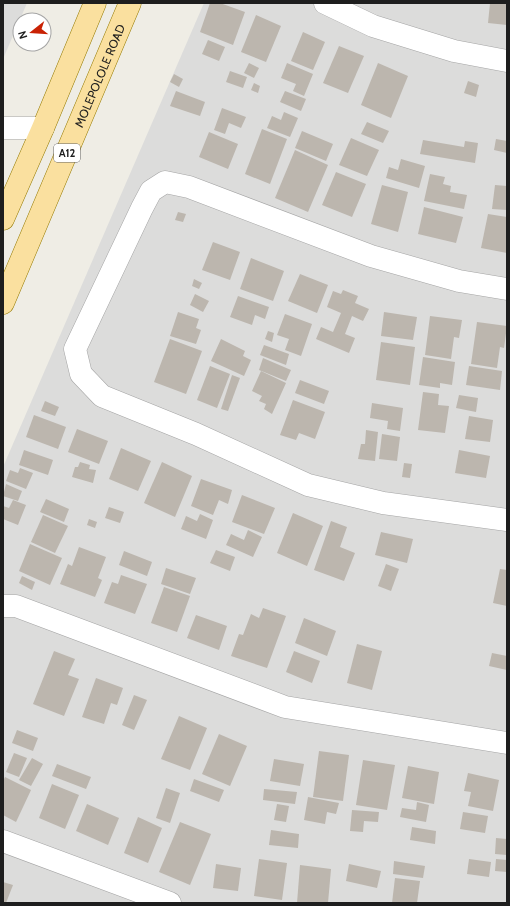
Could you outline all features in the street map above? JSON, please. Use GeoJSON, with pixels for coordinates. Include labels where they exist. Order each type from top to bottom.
{"type":"FeatureCollection","features":[{"type":"Feature","properties":{"kind":"main road","name":"A12"},"geometry":{"type":"LineString","coordinates":[[3,219],[95,3]]}},
{"type":"Feature","properties":{"kind":"main road","name":"MOLEPOLOLE ROAD"},"geometry":{"type":"LineString","coordinates":[[3,303],[130,3]]}},
{"type":"Feature","properties":{"kind":"street"},"geometry":{"type":"LineString","coordinates":[[325,3],[373,26],[454,50],[507,61]]}},
{"type":"Feature","properties":{"kind":"street"},"geometry":{"type":"LineString","coordinates":[[3,128],[43,128]]}},
{"type":"Feature","properties":{"kind":"street"},"geometry":{"type":"LineString","coordinates":[[507,289],[459,281],[371,256],[189,187],[165,182],[151,192],[142,208],[76,349],[81,374],[102,396],[196,434],[308,485],[383,503],[507,520]]}},
{"type":"Feature","properties":{"kind":"street"},"geometry":{"type":"LineString","coordinates":[[3,606],[16,606],[285,707],[507,743]]}},
{"type":"Feature","properties":{"kind":"street"},"geometry":{"type":"LineString","coordinates":[[3,841],[170,903]]}},
{"type":"Feature","properties":{"kind":"shaded area"},"geometry":{"type":"Polygon","coordinates":[[[3,3],[27,3],[23,12],[12,12],[12,38],[3,59],[3,3]]]}},
{"type":"Feature","properties":{"kind":"shaded area"},"geometry":{"type":"Polygon","coordinates":[[[204,3],[507,3],[507,903],[3,903],[3,467],[204,3]]]}},
{"type":"Feature","properties":{"kind":"building"},"geometry":{"type":"Polygon","coordinates":[[[210,3],[220,3],[245,12],[233,45],[200,32],[210,3]]]}},
{"type":"Feature","properties":{"kind":"building"},"geometry":{"type":"Polygon","coordinates":[[[490,3],[507,3],[507,25],[488,23],[490,3]]]}},
{"type":"Feature","properties":{"kind":"building"},"geometry":{"type":"Polygon","coordinates":[[[256,15],[281,26],[266,62],[241,52],[256,15]]]}},
{"type":"Feature","properties":{"kind":"building"},"geometry":{"type":"Polygon","coordinates":[[[303,32],[325,42],[313,70],[291,61],[303,32]]]}},
{"type":"Feature","properties":{"kind":"building"},"geometry":{"type":"Polygon","coordinates":[[[208,40],[225,47],[219,61],[202,54],[208,40]]]}},
{"type":"Feature","properties":{"kind":"building"},"geometry":{"type":"Polygon","coordinates":[[[339,46],[364,56],[348,93],[323,83],[339,46]]]}},
{"type":"Feature","properties":{"kind":"building"},"geometry":{"type":"Polygon","coordinates":[[[249,63],[259,68],[254,78],[244,73],[249,63]]]}},
{"type":"Feature","properties":{"kind":"building"},"geometry":{"type":"Polygon","coordinates":[[[287,63],[313,74],[304,96],[293,91],[296,84],[281,78],[287,63]]]}},
{"type":"Feature","properties":{"kind":"building"},"geometry":{"type":"Polygon","coordinates":[[[378,63],[408,76],[391,118],[361,105],[378,63]]]}},
{"type":"Feature","properties":{"kind":"building"},"geometry":{"type":"Polygon","coordinates":[[[230,71],[247,77],[243,88],[226,82],[230,71]]]}},
{"type":"Feature","properties":{"kind":"building"},"geometry":{"type":"Polygon","coordinates":[[[174,74],[183,79],[179,87],[170,82],[174,74]]]}},
{"type":"Feature","properties":{"kind":"building"},"geometry":{"type":"Polygon","coordinates":[[[468,81],[479,85],[476,97],[464,93],[468,81]]]}},
{"type":"Feature","properties":{"kind":"building"},"geometry":{"type":"Polygon","coordinates":[[[254,83],[260,86],[258,93],[251,90],[254,83]]]}},
{"type":"Feature","properties":{"kind":"building"},"geometry":{"type":"Polygon","coordinates":[[[176,91],[205,102],[200,116],[170,106],[176,91]]]}},
{"type":"Feature","properties":{"kind":"building"},"geometry":{"type":"Polygon","coordinates":[[[285,91],[306,99],[301,111],[280,102],[285,91]]]}},
{"type":"Feature","properties":{"kind":"building"},"geometry":{"type":"Polygon","coordinates":[[[222,108],[246,117],[241,128],[229,123],[225,134],[214,130],[222,108]]]}},
{"type":"Feature","properties":{"kind":"building"},"geometry":{"type":"Polygon","coordinates":[[[284,112],[298,118],[290,137],[267,128],[272,116],[281,120],[284,112]]]}},
{"type":"Feature","properties":{"kind":"building"},"geometry":{"type":"Polygon","coordinates":[[[367,122],[389,131],[383,143],[361,134],[367,122]]]}},
{"type":"Feature","properties":{"kind":"building"},"geometry":{"type":"Polygon","coordinates":[[[262,129],[287,139],[270,184],[245,174],[262,129]]]}},
{"type":"Feature","properties":{"kind":"building"},"geometry":{"type":"Polygon","coordinates":[[[302,131],[333,144],[326,161],[295,148],[302,131]]]}},
{"type":"Feature","properties":{"kind":"building"},"geometry":{"type":"Polygon","coordinates":[[[209,132],[238,144],[228,169],[199,157],[209,132]]]}},
{"type":"Feature","properties":{"kind":"building"},"geometry":{"type":"Polygon","coordinates":[[[351,138],[379,150],[367,176],[339,165],[351,138]]]}},
{"type":"Feature","properties":{"kind":"building"},"geometry":{"type":"Polygon","coordinates":[[[496,139],[507,141],[507,153],[494,150],[496,139]]]}},
{"type":"Feature","properties":{"kind":"building"},"geometry":{"type":"Polygon","coordinates":[[[423,140],[464,147],[465,141],[478,143],[475,163],[420,154],[423,140]]]}},
{"type":"Feature","properties":{"kind":"building"},"geometry":{"type":"Polygon","coordinates":[[[295,150],[328,165],[308,212],[275,198],[295,150]]]}},
{"type":"Feature","properties":{"kind":"building"},"geometry":{"type":"Polygon","coordinates":[[[401,159],[425,166],[419,188],[386,178],[389,167],[398,170],[401,159]]]}},
{"type":"Feature","properties":{"kind":"building"},"geometry":{"type":"Polygon","coordinates":[[[336,172],[366,184],[352,217],[322,205],[336,172]]]}},
{"type":"Feature","properties":{"kind":"building"},"geometry":{"type":"Polygon","coordinates":[[[430,174],[445,177],[443,184],[451,186],[450,192],[467,195],[464,209],[424,201],[430,174]]]}},
{"type":"Feature","properties":{"kind":"building"},"geometry":{"type":"Polygon","coordinates":[[[382,185],[408,192],[398,232],[371,224],[382,185]]]}},
{"type":"Feature","properties":{"kind":"building"},"geometry":{"type":"Polygon","coordinates":[[[495,185],[507,186],[507,210],[492,209],[495,185]]]}},
{"type":"Feature","properties":{"kind":"building"},"geometry":{"type":"Polygon","coordinates":[[[424,207],[463,217],[456,243],[418,234],[424,207]]]}},
{"type":"Feature","properties":{"kind":"building"},"geometry":{"type":"Polygon","coordinates":[[[178,212],[186,214],[183,222],[175,220],[178,212]]]}},
{"type":"Feature","properties":{"kind":"building"},"geometry":{"type":"Polygon","coordinates":[[[488,214],[507,217],[507,253],[481,248],[488,214]]]}},
{"type":"Feature","properties":{"kind":"building"},"geometry":{"type":"Polygon","coordinates":[[[213,242],[240,252],[230,280],[202,270],[213,242]]]}},
{"type":"Feature","properties":{"kind":"building"},"geometry":{"type":"Polygon","coordinates":[[[251,258],[284,271],[273,301],[240,289],[251,258]]]}},
{"type":"Feature","properties":{"kind":"building"},"geometry":{"type":"Polygon","coordinates":[[[300,274],[328,285],[317,313],[288,301],[300,274]]]}},
{"type":"Feature","properties":{"kind":"building"},"geometry":{"type":"Polygon","coordinates":[[[194,279],[202,283],[199,289],[192,286],[194,279]]]}},
{"type":"Feature","properties":{"kind":"building"},"geometry":{"type":"Polygon","coordinates":[[[343,290],[358,296],[355,303],[369,309],[363,321],[352,316],[345,334],[355,338],[349,353],[316,339],[321,327],[333,332],[341,313],[327,307],[333,291],[341,294],[343,290]]]}},
{"type":"Feature","properties":{"kind":"building"},"geometry":{"type":"Polygon","coordinates":[[[195,294],[209,301],[203,312],[190,305],[195,294]]]}},
{"type":"Feature","properties":{"kind":"building"},"geometry":{"type":"Polygon","coordinates":[[[238,296],[269,307],[265,319],[255,315],[252,325],[230,317],[238,296]]]}},
{"type":"Feature","properties":{"kind":"building"},"geometry":{"type":"Polygon","coordinates":[[[178,312],[199,319],[196,328],[201,330],[196,344],[170,336],[178,312]]]}},
{"type":"Feature","properties":{"kind":"building"},"geometry":{"type":"Polygon","coordinates":[[[384,312],[417,317],[413,340],[381,336],[384,312]]]}},
{"type":"Feature","properties":{"kind":"building"},"geometry":{"type":"Polygon","coordinates":[[[285,314],[312,324],[301,356],[285,350],[289,339],[277,335],[285,314]]]}},
{"type":"Feature","properties":{"kind":"building"},"geometry":{"type":"Polygon","coordinates":[[[430,316],[462,320],[459,338],[454,337],[451,359],[425,355],[430,316]]]}},
{"type":"Feature","properties":{"kind":"building"},"geometry":{"type":"Polygon","coordinates":[[[477,322],[507,326],[504,348],[500,347],[497,368],[471,364],[477,322]]]}},
{"type":"Feature","properties":{"kind":"building"},"geometry":{"type":"Polygon","coordinates":[[[268,331],[274,333],[272,342],[265,339],[268,331]]]}},
{"type":"Feature","properties":{"kind":"building"},"geometry":{"type":"Polygon","coordinates":[[[170,339],[202,351],[186,394],[154,382],[170,339]]]}},
{"type":"Feature","properties":{"kind":"building"},"geometry":{"type":"Polygon","coordinates":[[[221,339],[245,351],[243,356],[251,360],[244,376],[211,361],[221,339]]]}},
{"type":"Feature","properties":{"kind":"building"},"geometry":{"type":"Polygon","coordinates":[[[381,342],[415,347],[410,385],[376,380],[381,342]]]}},
{"type":"Feature","properties":{"kind":"building"},"geometry":{"type":"Polygon","coordinates":[[[264,345],[289,354],[286,365],[260,355],[264,345]]]}},
{"type":"Feature","properties":{"kind":"building"},"geometry":{"type":"Polygon","coordinates":[[[423,357],[455,362],[452,385],[440,383],[440,388],[419,385],[423,357]]]}},
{"type":"Feature","properties":{"kind":"building"},"geometry":{"type":"Polygon","coordinates":[[[263,358],[291,370],[286,381],[259,370],[263,358]]]}},
{"type":"Feature","properties":{"kind":"building"},"geometry":{"type":"Polygon","coordinates":[[[210,366],[230,374],[217,408],[197,400],[210,366]]]}},
{"type":"Feature","properties":{"kind":"building"},"geometry":{"type":"Polygon","coordinates":[[[469,366],[502,371],[500,390],[466,385],[469,366]]]}},
{"type":"Feature","properties":{"kind":"building"},"geometry":{"type":"Polygon","coordinates":[[[261,371],[286,383],[272,414],[264,409],[266,404],[259,401],[262,396],[252,391],[261,371]]]}},
{"type":"Feature","properties":{"kind":"building"},"geometry":{"type":"Polygon","coordinates":[[[232,375],[240,378],[228,411],[221,409],[232,375]]]}},
{"type":"Feature","properties":{"kind":"building"},"geometry":{"type":"Polygon","coordinates":[[[300,380],[329,391],[324,404],[295,393],[300,380]]]}},
{"type":"Feature","properties":{"kind":"building"},"geometry":{"type":"Polygon","coordinates":[[[423,392],[439,394],[438,405],[449,406],[445,433],[418,430],[423,392]]]}},
{"type":"Feature","properties":{"kind":"building"},"geometry":{"type":"Polygon","coordinates":[[[459,395],[478,398],[476,412],[456,408],[459,395]]]}},
{"type":"Feature","properties":{"kind":"building"},"geometry":{"type":"Polygon","coordinates":[[[293,400],[325,412],[315,439],[299,433],[296,440],[280,435],[293,400]]]}},
{"type":"Feature","properties":{"kind":"building"},"geometry":{"type":"Polygon","coordinates":[[[45,401],[59,407],[55,416],[41,411],[45,401]]]}},
{"type":"Feature","properties":{"kind":"building"},"geometry":{"type":"Polygon","coordinates":[[[372,403],[403,408],[400,431],[387,429],[388,421],[370,418],[372,403]]]}},
{"type":"Feature","properties":{"kind":"building"},"geometry":{"type":"Polygon","coordinates":[[[34,415],[66,427],[58,449],[26,437],[34,415]]]}},
{"type":"Feature","properties":{"kind":"building"},"geometry":{"type":"Polygon","coordinates":[[[469,416],[493,420],[490,442],[465,439],[469,416]]]}},
{"type":"Feature","properties":{"kind":"building"},"geometry":{"type":"Polygon","coordinates":[[[77,429],[108,441],[99,464],[68,452],[77,429]]]}},
{"type":"Feature","properties":{"kind":"building"},"geometry":{"type":"Polygon","coordinates":[[[366,430],[378,432],[375,461],[358,459],[361,444],[365,444],[366,430]]]}},
{"type":"Feature","properties":{"kind":"building"},"geometry":{"type":"Polygon","coordinates":[[[382,434],[400,437],[397,461],[379,459],[382,434]]]}},
{"type":"Feature","properties":{"kind":"building"},"geometry":{"type":"Polygon","coordinates":[[[121,448],[151,461],[138,491],[109,479],[121,448]]]}},
{"type":"Feature","properties":{"kind":"building"},"geometry":{"type":"Polygon","coordinates":[[[24,450],[53,460],[48,475],[19,465],[24,450]]]}},
{"type":"Feature","properties":{"kind":"building"},"geometry":{"type":"Polygon","coordinates":[[[459,450],[490,456],[486,478],[455,473],[459,450]]]}},
{"type":"Feature","properties":{"kind":"building"},"geometry":{"type":"Polygon","coordinates":[[[80,462],[90,465],[89,469],[96,470],[93,483],[72,477],[75,467],[78,467],[80,462]]]}},
{"type":"Feature","properties":{"kind":"building"},"geometry":{"type":"Polygon","coordinates":[[[162,462],[192,476],[175,517],[144,503],[162,462]]]}},
{"type":"Feature","properties":{"kind":"building"},"geometry":{"type":"Polygon","coordinates":[[[404,463],[412,464],[410,478],[402,477],[404,463]]]}},
{"type":"Feature","properties":{"kind":"building"},"geometry":{"type":"Polygon","coordinates":[[[20,468],[33,473],[26,489],[6,481],[10,470],[18,473],[20,468]]]}},
{"type":"Feature","properties":{"kind":"building"},"geometry":{"type":"Polygon","coordinates":[[[201,479],[232,490],[228,504],[219,500],[213,515],[191,506],[201,479]]]}},
{"type":"Feature","properties":{"kind":"building"},"geometry":{"type":"Polygon","coordinates":[[[6,484],[22,491],[18,501],[3,496],[6,484]]]}},
{"type":"Feature","properties":{"kind":"building"},"geometry":{"type":"Polygon","coordinates":[[[242,495],[275,508],[264,534],[232,522],[242,495]]]}},
{"type":"Feature","properties":{"kind":"building"},"geometry":{"type":"Polygon","coordinates":[[[46,499],[69,509],[64,522],[40,512],[46,499]]]}},
{"type":"Feature","properties":{"kind":"building"},"geometry":{"type":"Polygon","coordinates":[[[13,500],[26,505],[18,525],[3,519],[3,506],[9,508],[13,500]]]}},
{"type":"Feature","properties":{"kind":"building"},"geometry":{"type":"Polygon","coordinates":[[[109,507],[124,512],[120,523],[105,518],[109,507]]]}},
{"type":"Feature","properties":{"kind":"building"},"geometry":{"type":"Polygon","coordinates":[[[293,513],[323,526],[307,566],[277,553],[293,513]]]}},
{"type":"Feature","properties":{"kind":"building"},"geometry":{"type":"Polygon","coordinates":[[[200,514],[213,520],[206,539],[181,529],[186,516],[197,521],[200,514]]]}},
{"type":"Feature","properties":{"kind":"building"},"geometry":{"type":"Polygon","coordinates":[[[43,515],[68,526],[55,553],[31,542],[43,515]]]}},
{"type":"Feature","properties":{"kind":"building"},"geometry":{"type":"Polygon","coordinates":[[[89,519],[97,522],[95,528],[87,525],[89,519]]]}},
{"type":"Feature","properties":{"kind":"building"},"geometry":{"type":"Polygon","coordinates":[[[331,521],[347,527],[340,547],[355,553],[344,581],[314,570],[331,521]]]}},
{"type":"Feature","properties":{"kind":"building"},"geometry":{"type":"Polygon","coordinates":[[[248,530],[262,537],[253,557],[226,545],[231,534],[244,540],[248,530]]]}},
{"type":"Feature","properties":{"kind":"building"},"geometry":{"type":"Polygon","coordinates":[[[381,532],[413,539],[407,563],[375,555],[381,532]]]}},
{"type":"Feature","properties":{"kind":"building"},"geometry":{"type":"Polygon","coordinates":[[[30,544],[62,558],[50,585],[19,571],[30,544]]]}},
{"type":"Feature","properties":{"kind":"building"},"geometry":{"type":"Polygon","coordinates":[[[79,547],[106,557],[98,578],[102,580],[95,597],[60,584],[68,564],[72,566],[79,547]]]}},
{"type":"Feature","properties":{"kind":"building"},"geometry":{"type":"Polygon","coordinates":[[[216,550],[235,557],[230,571],[210,563],[216,550]]]}},
{"type":"Feature","properties":{"kind":"building"},"geometry":{"type":"Polygon","coordinates":[[[124,551],[152,562],[147,576],[119,565],[124,551]]]}},
{"type":"Feature","properties":{"kind":"building"},"geometry":{"type":"Polygon","coordinates":[[[386,564],[399,569],[391,591],[378,586],[386,564]]]}},
{"type":"Feature","properties":{"kind":"building"},"geometry":{"type":"Polygon","coordinates":[[[166,568],[196,578],[190,594],[161,584],[166,568]]]}},
{"type":"Feature","properties":{"kind":"building"},"geometry":{"type":"Polygon","coordinates":[[[500,569],[507,570],[507,606],[493,603],[500,569]]]}},
{"type":"Feature","properties":{"kind":"building"},"geometry":{"type":"Polygon","coordinates":[[[121,575],[147,584],[135,614],[104,603],[112,582],[118,584],[121,575]]]}},
{"type":"Feature","properties":{"kind":"building"},"geometry":{"type":"Polygon","coordinates":[[[22,576],[35,582],[32,590],[19,583],[22,576]]]}},
{"type":"Feature","properties":{"kind":"building"},"geometry":{"type":"Polygon","coordinates":[[[164,587],[190,596],[177,632],[151,623],[164,587]]]}},
{"type":"Feature","properties":{"kind":"building"},"geometry":{"type":"Polygon","coordinates":[[[263,608],[286,616],[267,668],[231,656],[239,634],[243,635],[251,614],[259,618],[263,608]]]}},
{"type":"Feature","properties":{"kind":"building"},"geometry":{"type":"Polygon","coordinates":[[[196,615],[227,626],[219,650],[187,638],[196,615]]]}},
{"type":"Feature","properties":{"kind":"building"},"geometry":{"type":"Polygon","coordinates":[[[304,618],[336,631],[327,656],[295,643],[304,618]]]}},
{"type":"Feature","properties":{"kind":"building"},"geometry":{"type":"Polygon","coordinates":[[[357,644],[382,651],[372,690],[347,683],[357,644]]]}},
{"type":"Feature","properties":{"kind":"building"},"geometry":{"type":"Polygon","coordinates":[[[54,651],[75,659],[68,675],[79,679],[64,716],[33,704],[54,651]]]}},
{"type":"Feature","properties":{"kind":"building"},"geometry":{"type":"Polygon","coordinates":[[[294,651],[320,661],[312,683],[286,672],[294,651]]]}},
{"type":"Feature","properties":{"kind":"building"},"geometry":{"type":"Polygon","coordinates":[[[492,653],[507,656],[507,670],[489,666],[492,653]]]}},
{"type":"Feature","properties":{"kind":"building"},"geometry":{"type":"Polygon","coordinates":[[[96,678],[123,688],[117,705],[111,703],[104,724],[82,717],[96,678]]]}},
{"type":"Feature","properties":{"kind":"building"},"geometry":{"type":"Polygon","coordinates":[[[134,695],[147,700],[134,730],[122,725],[134,695]]]}},
{"type":"Feature","properties":{"kind":"building"},"geometry":{"type":"Polygon","coordinates":[[[179,716],[207,728],[190,770],[161,759],[179,716]]]}},
{"type":"Feature","properties":{"kind":"building"},"geometry":{"type":"Polygon","coordinates":[[[17,730],[38,738],[33,751],[12,743],[17,730]]]}},
{"type":"Feature","properties":{"kind":"building"},"geometry":{"type":"Polygon","coordinates":[[[219,734],[247,746],[230,786],[202,774],[219,734]]]}},
{"type":"Feature","properties":{"kind":"building"},"geometry":{"type":"Polygon","coordinates":[[[319,751],[349,755],[343,801],[313,797],[319,751]]]}},
{"type":"Feature","properties":{"kind":"building"},"geometry":{"type":"Polygon","coordinates":[[[14,753],[27,758],[19,777],[6,772],[14,753]]]}},
{"type":"Feature","properties":{"kind":"building"},"geometry":{"type":"Polygon","coordinates":[[[32,758],[43,764],[31,786],[19,780],[32,758]]]}},
{"type":"Feature","properties":{"kind":"building"},"geometry":{"type":"Polygon","coordinates":[[[274,759],[304,764],[300,786],[270,781],[274,759]]]}},
{"type":"Feature","properties":{"kind":"building"},"geometry":{"type":"Polygon","coordinates":[[[363,760],[395,765],[387,810],[356,805],[363,760]]]}},
{"type":"Feature","properties":{"kind":"building"},"geometry":{"type":"Polygon","coordinates":[[[57,764],[91,777],[86,789],[52,776],[57,764]]]}},
{"type":"Feature","properties":{"kind":"building"},"geometry":{"type":"Polygon","coordinates":[[[408,766],[439,772],[434,804],[402,798],[408,766]]]}},
{"type":"Feature","properties":{"kind":"building"},"geometry":{"type":"Polygon","coordinates":[[[468,773],[499,780],[493,811],[468,806],[471,792],[464,791],[468,773]]]}},
{"type":"Feature","properties":{"kind":"building"},"geometry":{"type":"Polygon","coordinates":[[[5,777],[31,790],[16,822],[3,815],[3,781],[5,777]]]}},
{"type":"Feature","properties":{"kind":"building"},"geometry":{"type":"Polygon","coordinates":[[[194,779],[224,790],[219,802],[190,791],[194,779]]]}},
{"type":"Feature","properties":{"kind":"building"},"geometry":{"type":"Polygon","coordinates":[[[52,784],[79,795],[65,829],[39,818],[52,784]]]}},
{"type":"Feature","properties":{"kind":"building"},"geometry":{"type":"Polygon","coordinates":[[[166,788],[180,793],[170,823],[156,818],[166,788]]]}},
{"type":"Feature","properties":{"kind":"building"},"geometry":{"type":"Polygon","coordinates":[[[264,789],[297,792],[295,804],[263,800],[264,789]]]}},
{"type":"Feature","properties":{"kind":"building"},"geometry":{"type":"Polygon","coordinates":[[[308,797],[339,803],[336,814],[327,812],[325,824],[304,820],[308,797]]]}},
{"type":"Feature","properties":{"kind":"building"},"geometry":{"type":"Polygon","coordinates":[[[417,802],[429,805],[426,822],[400,817],[402,808],[416,810],[417,802]]]}},
{"type":"Feature","properties":{"kind":"building"},"geometry":{"type":"Polygon","coordinates":[[[87,804],[119,818],[108,845],[76,831],[87,804]]]}},
{"type":"Feature","properties":{"kind":"building"},"geometry":{"type":"Polygon","coordinates":[[[277,804],[289,806],[286,822],[274,820],[277,804]]]}},
{"type":"Feature","properties":{"kind":"building"},"geometry":{"type":"Polygon","coordinates":[[[352,810],[379,812],[378,822],[364,821],[363,832],[350,831],[352,810]]]}},
{"type":"Feature","properties":{"kind":"building"},"geometry":{"type":"Polygon","coordinates":[[[463,812],[488,816],[485,833],[460,829],[463,812]]]}},
{"type":"Feature","properties":{"kind":"building"},"geometry":{"type":"Polygon","coordinates":[[[138,817],[162,828],[148,863],[124,853],[138,817]]]}},
{"type":"Feature","properties":{"kind":"building"},"geometry":{"type":"Polygon","coordinates":[[[180,822],[211,834],[190,885],[159,872],[180,822]]]}},
{"type":"Feature","properties":{"kind":"building"},"geometry":{"type":"Polygon","coordinates":[[[412,827],[436,831],[435,844],[410,840],[412,827]]]}},
{"type":"Feature","properties":{"kind":"building"},"geometry":{"type":"Polygon","coordinates":[[[271,830],[299,834],[298,848],[269,845],[271,830]]]}},
{"type":"Feature","properties":{"kind":"building"},"geometry":{"type":"Polygon","coordinates":[[[496,838],[507,839],[507,855],[495,854],[496,838]]]}},
{"type":"Feature","properties":{"kind":"building"},"geometry":{"type":"Polygon","coordinates":[[[259,859],[287,863],[282,900],[254,896],[259,859]]]}},
{"type":"Feature","properties":{"kind":"building"},"geometry":{"type":"Polygon","coordinates":[[[469,859],[491,862],[489,877],[467,874],[469,859]]]}},
{"type":"Feature","properties":{"kind":"building"},"geometry":{"type":"Polygon","coordinates":[[[496,859],[507,860],[507,872],[495,871],[496,859]]]}},
{"type":"Feature","properties":{"kind":"building"},"geometry":{"type":"Polygon","coordinates":[[[394,861],[425,866],[423,878],[393,874],[394,861]]]}},
{"type":"Feature","properties":{"kind":"building"},"geometry":{"type":"Polygon","coordinates":[[[216,864],[241,868],[238,891],[213,888],[216,864]]]}},
{"type":"Feature","properties":{"kind":"building"},"geometry":{"type":"Polygon","coordinates":[[[349,864],[381,871],[377,888],[346,881],[349,864]]]}},
{"type":"Feature","properties":{"kind":"building"},"geometry":{"type":"Polygon","coordinates":[[[300,865],[331,869],[328,903],[297,903],[300,865]]]}},
{"type":"Feature","properties":{"kind":"building"},"geometry":{"type":"Polygon","coordinates":[[[395,878],[420,881],[417,903],[392,903],[395,878]]]}},
{"type":"Feature","properties":{"kind":"building"},"geometry":{"type":"Polygon","coordinates":[[[3,882],[13,885],[6,903],[3,903],[3,882]]]}}]}
